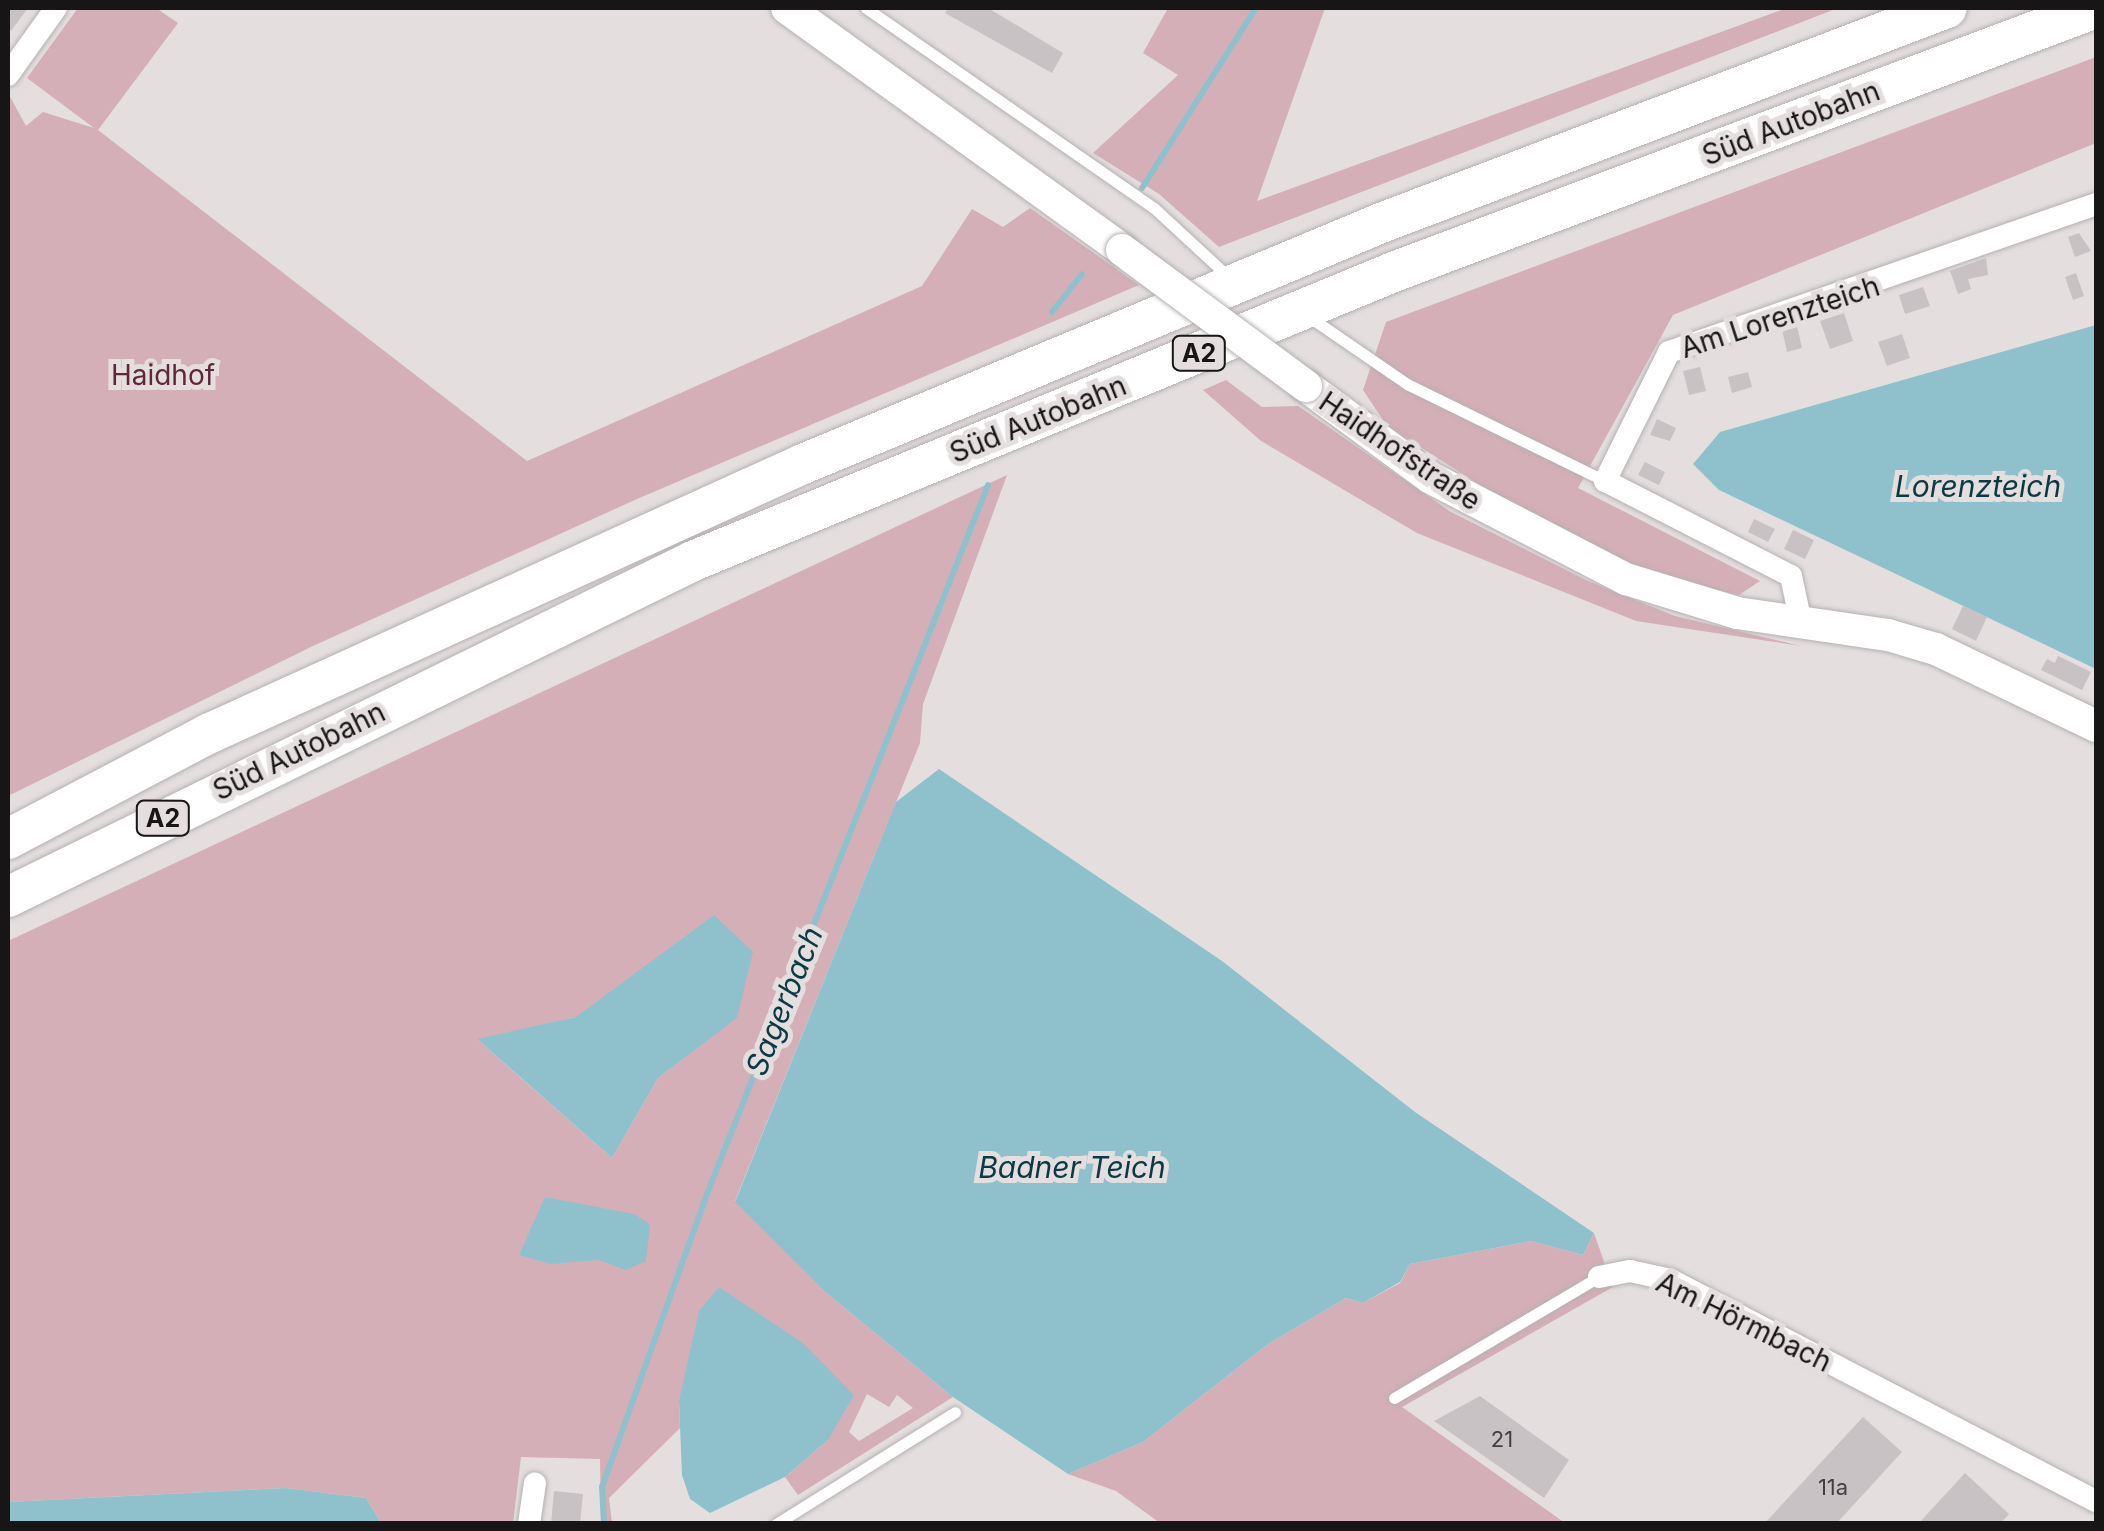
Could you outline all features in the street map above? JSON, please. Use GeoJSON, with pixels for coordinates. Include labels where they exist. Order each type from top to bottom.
{"type":"FeatureCollection","features":[{"type":"Feature","properties":{"kind":"highway","name":"Süd Autobahn"},"geometry":{"type":"LineString","coordinates":[[8,839],[208,734],[803,464],[1235,283],[1946,8]]}},
{"type":"Feature","properties":{"kind":"highway","name":"Süd Autobahn"},"geometry":{"type":"LineString","coordinates":[[8,897],[693,562],[1300,311],[2096,8]]}},
{"type":"Feature","properties":{"kind":"highway"},"geometry":{"type":"LineString","coordinates":[[8,807],[116,754],[208,734]]}},
{"type":"Feature","properties":{"kind":"street"},"geometry":{"type":"LineString","coordinates":[[8,75],[56,8]]}},
{"type":"Feature","properties":{"kind":"street","name":"Haidhofstraße"},"geometry":{"type":"LineString","coordinates":[[787,8],[1431,478],[1593,563],[1680,599],[1801,623],[1888,635],[1936,650],[2096,726]]}},
{"type":"Feature","properties":{"kind":"street","name":"Am Lorenzteich"},"geometry":{"type":"LineString","coordinates":[[1605,481],[1659,367],[1683,343],[1778,319],[2096,204]]}},
{"type":"Feature","properties":{"kind":"street"},"geometry":{"type":"LineString","coordinates":[[1605,481],[1790,576],[1801,623]]}},
{"type":"Feature","properties":{"kind":"street","name":"Am Hörmbach"},"geometry":{"type":"LineString","coordinates":[[1599,1277],[1630,1271],[1671,1280],[2096,1501]]}},
{"type":"Feature","properties":{"kind":"street"},"geometry":{"type":"LineString","coordinates":[[529,1524],[534,1483]]}},
{"type":"Feature","properties":{"kind":"lane"},"geometry":{"type":"LineString","coordinates":[[866,8],[1154,208],[1235,283]]}},
{"type":"Feature","properties":{"kind":"lane"},"geometry":{"type":"LineString","coordinates":[[1300,311],[1407,384],[1605,481]]}},
{"type":"Feature","properties":{"kind":"lane","name":"Am Hörmbach"},"geometry":{"type":"LineString","coordinates":[[1394,1398],[1599,1277]]}},
{"type":"Feature","properties":{"kind":"lane"},"geometry":{"type":"LineString","coordinates":[[776,1524],[956,1412]]}},
{"type":"Feature","properties":{"kind":"green space","name":"Haidhof"},"geometry":{"type":"Polygon","coordinates":[[[78,8],[156,8],[178,23],[98,130],[527,461],[922,286],[972,209],[1003,227],[1030,208],[1139,285],[637,499],[313,646],[8,796],[8,93],[26,126],[43,112],[94,128],[27,78],[78,8]]]}},
{"type":"Feature","properties":{"kind":"green space"},"geometry":{"type":"Polygon","coordinates":[[[1168,8],[1325,8],[1257,201],[1787,8],[1838,8],[1219,247],[1159,194],[1093,153],[1178,75],[1143,53],[1168,8]]]}},
{"type":"Feature","properties":{"kind":"green space"},"geometry":{"type":"Polygon","coordinates":[[[2096,57],[2096,143],[1673,315],[1578,488],[1760,581],[1739,595],[1656,575],[1529,516],[1387,426],[1363,390],[1386,322],[2096,57]]]}},
{"type":"Feature","properties":{"kind":"green space"},"geometry":{"type":"Polygon","coordinates":[[[1226,380],[1262,407],[1298,406],[1451,512],[1588,581],[1675,616],[1801,646],[1636,621],[1417,533],[1261,441],[1203,390],[1226,380]]]}},
{"type":"Feature","properties":{"kind":"green space"},"geometry":{"type":"Polygon","coordinates":[[[1007,475],[923,704],[920,743],[735,1201],[824,1291],[953,1397],[798,1495],[785,1477],[828,1440],[679,1401],[680,1428],[609,1498],[612,1523],[601,1523],[600,1459],[521,1457],[513,1523],[381,1523],[366,1498],[286,1488],[8,1502],[8,941],[1007,475]],[[576,1017],[478,1040],[612,1158],[658,1078],[736,1018],[576,1017]],[[867,1394],[849,1432],[859,1441],[913,1408],[897,1395],[889,1407],[867,1394]]]}},
{"type":"Feature","properties":{"kind":"green space"},"geometry":{"type":"Polygon","coordinates":[[[1594,1233],[1613,1287],[1402,1407],[1565,1523],[1160,1523],[1116,1491],[1068,1474],[1143,1442],[1268,1344],[1346,1298],[1363,1303],[1400,1283],[1410,1264],[1531,1241],[1583,1255],[1594,1233]]]}},
{"type":"Feature","properties":{"kind":"water","name":"Lorenzteich"},"geometry":{"type":"Polygon","coordinates":[[[2096,325],[2096,669],[1719,490],[1693,464],[1720,432],[2096,325]]]}},
{"type":"Feature","properties":{"kind":"water","name":"Badner Teich"},"geometry":{"type":"Polygon","coordinates":[[[939,769],[1222,961],[1415,1112],[1594,1233],[1583,1255],[1531,1241],[1410,1264],[1400,1282],[1363,1303],[1346,1298],[1268,1344],[1143,1442],[1068,1474],[953,1397],[824,1291],[735,1202],[896,802],[939,769]]]}},
{"type":"Feature","properties":{"kind":"water"},"geometry":{"type":"Polygon","coordinates":[[[714,915],[753,952],[737,1018],[658,1078],[612,1158],[477,1039],[576,1017],[714,915]]]}},
{"type":"Feature","properties":{"kind":"water"},"geometry":{"type":"Polygon","coordinates":[[[545,1197],[634,1214],[650,1224],[646,1261],[626,1270],[598,1260],[551,1264],[519,1255],[545,1197]]]}},
{"type":"Feature","properties":{"kind":"water"},"geometry":{"type":"Polygon","coordinates":[[[719,1287],[803,1343],[854,1395],[828,1440],[785,1477],[710,1513],[690,1499],[682,1475],[679,1401],[699,1311],[719,1287]]]}},
{"type":"Feature","properties":{"kind":"water"},"geometry":{"type":"Polygon","coordinates":[[[286,1488],[366,1498],[381,1523],[8,1523],[8,1502],[286,1488]]]}},
{"type":"Feature","properties":{"kind":"building"},"geometry":{"type":"Polygon","coordinates":[[[8,8],[28,8],[11,31],[8,28],[8,8]]]}},
{"type":"Feature","properties":{"kind":"building"},"geometry":{"type":"Polygon","coordinates":[[[948,8],[988,8],[1063,53],[1052,73],[945,13],[948,8]]]}},
{"type":"Feature","properties":{"kind":"building"},"geometry":{"type":"Polygon","coordinates":[[[2079,233],[2091,251],[2075,257],[2068,237],[2079,233]]]}},
{"type":"Feature","properties":{"kind":"building"},"geometry":{"type":"Polygon","coordinates":[[[1986,258],[1988,275],[1968,279],[1971,289],[1958,294],[1950,271],[1986,258]]]}},
{"type":"Feature","properties":{"kind":"building"},"geometry":{"type":"Polygon","coordinates":[[[2076,273],[2084,296],[2073,300],[2065,277],[2076,273]]]}},
{"type":"Feature","properties":{"kind":"building"},"geometry":{"type":"Polygon","coordinates":[[[1923,287],[1930,306],[1905,314],[1899,295],[1923,287]]]}},
{"type":"Feature","properties":{"kind":"building"},"geometry":{"type":"Polygon","coordinates":[[[1844,313],[1853,341],[1830,349],[1820,321],[1844,313]]]}},
{"type":"Feature","properties":{"kind":"building"},"geometry":{"type":"Polygon","coordinates":[[[1797,326],[1802,348],[1787,352],[1782,329],[1797,326]]]}},
{"type":"Feature","properties":{"kind":"building"},"geometry":{"type":"Polygon","coordinates":[[[1902,334],[1910,358],[1887,366],[1878,342],[1902,334]]]}},
{"type":"Feature","properties":{"kind":"building"},"geometry":{"type":"Polygon","coordinates":[[[1700,367],[1706,391],[1689,395],[1683,371],[1700,367]]]}},
{"type":"Feature","properties":{"kind":"building"},"geometry":{"type":"Polygon","coordinates":[[[1748,372],[1752,387],[1732,393],[1728,377],[1748,372]]]}},
{"type":"Feature","properties":{"kind":"building"},"geometry":{"type":"Polygon","coordinates":[[[1657,419],[1676,428],[1670,441],[1650,435],[1657,419]]]}},
{"type":"Feature","properties":{"kind":"building"},"geometry":{"type":"Polygon","coordinates":[[[1645,462],[1665,472],[1659,485],[1638,475],[1645,462]]]}},
{"type":"Feature","properties":{"kind":"building"},"geometry":{"type":"Polygon","coordinates":[[[1754,519],[1775,529],[1768,542],[1748,532],[1754,519]]]}},
{"type":"Feature","properties":{"kind":"building"},"geometry":{"type":"Polygon","coordinates":[[[1793,530],[1814,540],[1805,559],[1784,549],[1793,530]]]}},
{"type":"Feature","properties":{"kind":"building"},"geometry":{"type":"Polygon","coordinates":[[[1963,606],[1987,617],[1976,641],[1952,629],[1963,606]]]}},
{"type":"Feature","properties":{"kind":"building"},"geometry":{"type":"Polygon","coordinates":[[[2058,656],[2091,672],[2082,690],[2041,670],[2047,659],[2055,663],[2058,656]]]}},
{"type":"Feature","properties":{"kind":"building"},"geometry":{"type":"Polygon","coordinates":[[[1480,1396],[1569,1460],[1544,1498],[1434,1421],[1480,1396]]]}},
{"type":"Feature","properties":{"kind":"building"},"geometry":{"type":"Polygon","coordinates":[[[1863,1417],[1902,1452],[1836,1524],[1764,1524],[1863,1417]]]}},
{"type":"Feature","properties":{"kind":"building"},"geometry":{"type":"Polygon","coordinates":[[[1965,1473],[2009,1514],[2000,1524],[1918,1524],[1965,1473]]]}},
{"type":"Feature","properties":{"kind":"building"},"geometry":{"type":"Polygon","coordinates":[[[554,1491],[583,1494],[580,1524],[551,1524],[554,1491]]]}},
{"type":"Feature","properties":{"kind":"waterway","name":"Sagerbach"},"geometry":{"type":"LineString","coordinates":[[1142,188],[1256,8]]}},
{"type":"Feature","properties":{"kind":"waterway","name":"Sagerbach"},"geometry":{"type":"LineString","coordinates":[[1052,312],[1082,274]]}},
{"type":"Feature","properties":{"kind":"waterway","name":"Sagerbach"},"geometry":{"type":"LineString","coordinates":[[604,1524],[602,1487],[705,1199],[988,485]]}}]}
